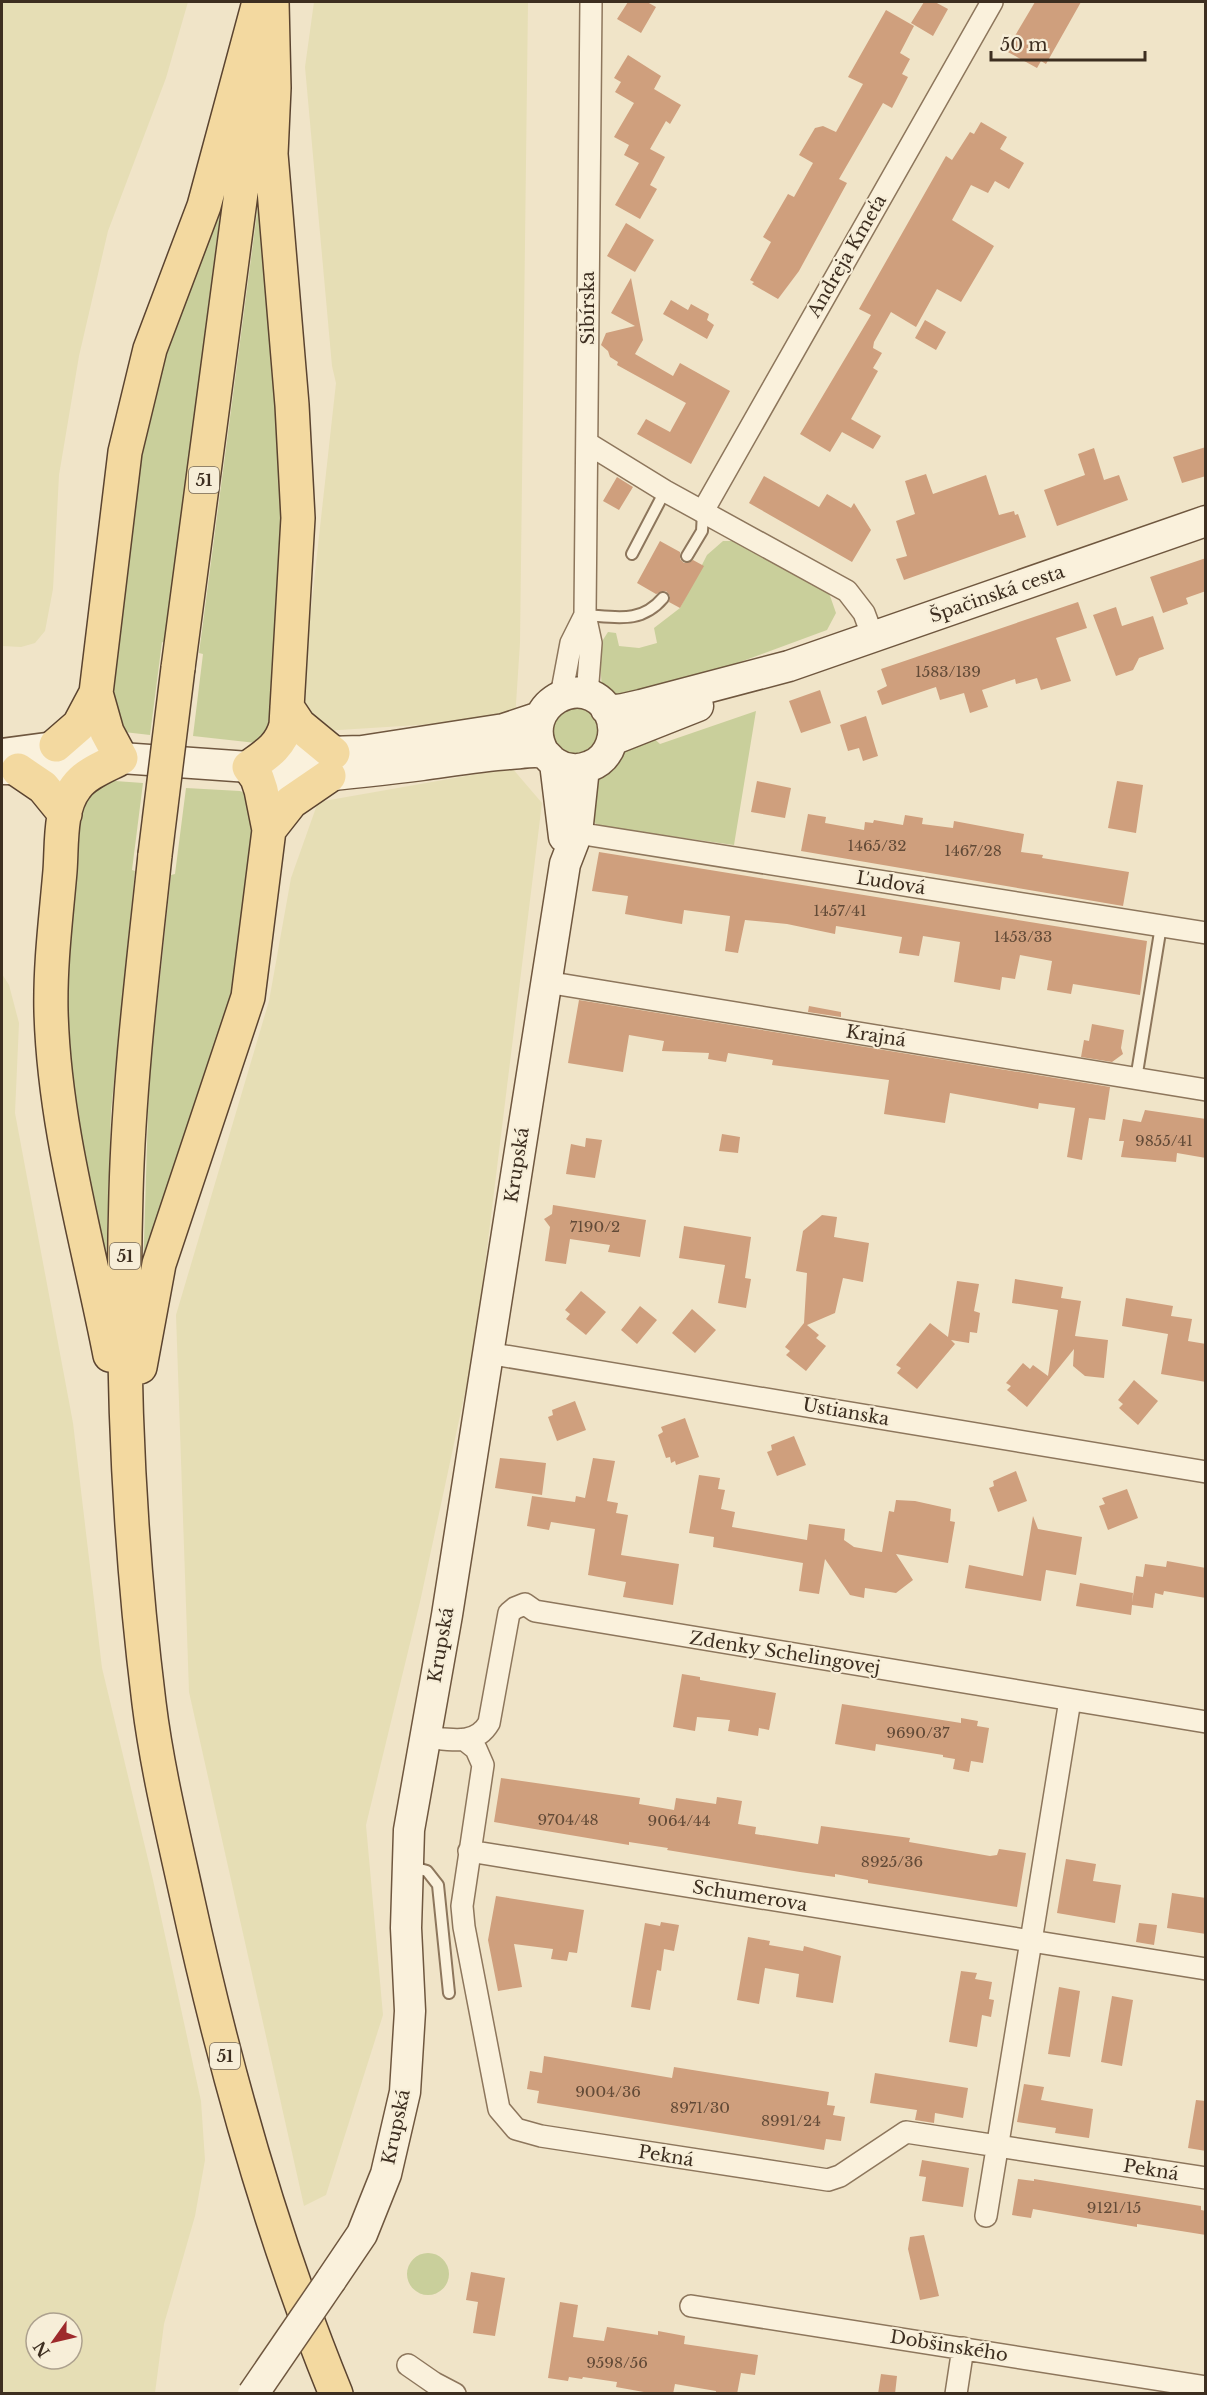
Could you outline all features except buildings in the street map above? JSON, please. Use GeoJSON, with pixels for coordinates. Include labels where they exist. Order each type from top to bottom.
{"type":"FeatureCollection","features":[{"type":"Feature","properties":{"kind":"main road"},"geometry":{"type":"LineString","coordinates":[[56,746],[80,725],[96,693],[125,452],[150,349],[204,206],[259,2]]}},
{"type":"Feature","properties":{"kind":"main road","name":"51"},"geometry":{"type":"LineString","coordinates":[[265,2],[230,292],[178,668],[131,1074],[126,1192],[126,1438],[136,1592],[149,1708],[198,1947],[236,2102],[272,2221],[336,2394]]}},
{"type":"Feature","properties":{"kind":"main road"},"geometry":{"type":"LineString","coordinates":[[126,1438],[159,1264],[248,997],[269,830],[258,778],[249,767],[274,749],[283,738],[287,707],[297,518],[292,405],[272,154],[274,88],[272,2]]}},
{"type":"Feature","properties":{"kind":"main road"},"geometry":{"type":"LineString","coordinates":[[96,693],[107,732],[121,758],[85,778],[74,789],[65,814],[52,958],[51,1012],[65,1137],[126,1438]]}},
{"type":"Feature","properties":{"kind":"main road"},"geometry":{"type":"LineString","coordinates":[[269,830],[291,802],[331,764],[287,707]]}},
{"type":"Feature","properties":{"kind":"main road"},"geometry":{"type":"LineString","coordinates":[[7,765],[43,787],[65,814]]}},
{"type":"Feature","properties":{"kind":"street","name":"Sibírska"},"geometry":{"type":"LineString","coordinates":[[574,704],[591,643],[585,615],[591,2]]}},
{"type":"Feature","properties":{"kind":"street","name":"Andreja Kmeťa"},"geometry":{"type":"LineString","coordinates":[[704,511],[992,2]]}},
{"type":"Feature","properties":{"kind":"street"},"geometry":{"type":"LineString","coordinates":[[587,443],[665,490],[847,591],[864,613],[873,637]]}},
{"type":"Feature","properties":{"kind":"street","name":"Špačinská cesta"},"geometry":{"type":"LineString","coordinates":[[331,764],[362,751],[504,729],[574,704],[619,710],[789,666],[1206,521]]}},
{"type":"Feature","properties":{"kind":"street","name":"Špačinská cesta"},"geometry":{"type":"LineString","coordinates":[[612,740],[649,727],[789,666]]}},
{"type":"Feature","properties":{"kind":"street"},"geometry":{"type":"LineString","coordinates":[[7,765],[75,770],[121,758],[249,767],[277,781],[331,764],[506,754],[561,762],[602,758],[612,740],[612,724],[574,704],[538,738],[561,762]]}},
{"type":"Feature","properties":{"kind":"street"},"geometry":{"type":"LineString","coordinates":[[7,765],[56,746],[104,745],[121,758]]}},
{"type":"Feature","properties":{"kind":"street","name":"Krupská"},"geometry":{"type":"LineString","coordinates":[[253,2394],[362,2235],[386,2174],[405,2092],[410,2011],[406,1866],[409,1830],[546,982],[566,864],[577,833],[561,762]]}},
{"type":"Feature","properties":{"kind":"street","name":"Krupská"},"geometry":{"type":"LineString","coordinates":[[561,762],[566,864]]}},
{"type":"Feature","properties":{"kind":"street","name":"Ľudová"},"geometry":{"type":"LineString","coordinates":[[577,833],[1206,933]]}},
{"type":"Feature","properties":{"kind":"street","name":"Krajná"},"geometry":{"type":"LineString","coordinates":[[546,982],[1206,1090]]}},
{"type":"Feature","properties":{"kind":"street","name":"Ustianska"},"geometry":{"type":"LineString","coordinates":[[487,1353],[1206,1472]]}},
{"type":"Feature","properties":{"kind":"street","name":"Zdenky Schelingovej"},"geometry":{"type":"LineString","coordinates":[[466,1741],[485,1731],[489,1723],[509,1613],[514,1608],[525,1604],[535,1611],[1206,1722]]}},
{"type":"Feature","properties":{"kind":"street"},"geometry":{"type":"LineString","coordinates":[[986,2216],[1070,1700]]}},
{"type":"Feature","properties":{"kind":"street"},"geometry":{"type":"LineString","coordinates":[[425,1737],[466,1741]]}},
{"type":"Feature","properties":{"kind":"street","name":"Pekná"},"geometry":{"type":"LineString","coordinates":[[466,1741],[476,1749],[483,1765],[462,1906],[464,1927],[500,2109],[516,2128],[541,2136],[828,2180],[840,2176],[906,2132],[997,2144],[1206,2178]]}},
{"type":"Feature","properties":{"kind":"street","name":"Schumerova"},"geometry":{"type":"LineString","coordinates":[[469,1851],[1206,1969]]}},
{"type":"Feature","properties":{"kind":"street","name":"Dobšinského"},"geometry":{"type":"LineString","coordinates":[[691,2306],[1206,2387]]}},
{"type":"Feature","properties":{"kind":"street"},"geometry":{"type":"LineString","coordinates":[[956,2394],[963,2348]]}},
{"type":"Feature","properties":{"kind":"street"},"geometry":{"type":"LineString","coordinates":[[408,2365],[434,2384],[455,2394]]}},
{"type":"Feature","properties":{"kind":"lane"},"geometry":{"type":"LineString","coordinates":[[632,554],[665,490]]}},
{"type":"Feature","properties":{"kind":"lane"},"geometry":{"type":"LineString","coordinates":[[687,556],[702,531],[704,511]]}},
{"type":"Feature","properties":{"kind":"lane"},"geometry":{"type":"LineString","coordinates":[[585,615],[633,618],[655,607],[663,598]]}},
{"type":"Feature","properties":{"kind":"lane"},"geometry":{"type":"LineString","coordinates":[[1136,1078],[1161,926]]}},
{"type":"Feature","properties":{"kind":"lane"},"geometry":{"type":"LineString","coordinates":[[406,1866],[426,1871],[438,1885],[449,1992]]}},
{"type":"Feature","properties":{"kind":"shaded area"},"geometry":{"type":"Polygon","coordinates":[[[2,2],[188,2],[166,78],[108,231],[79,356],[59,475],[53,589],[45,631],[35,643],[21,647],[2,646],[2,2]]]}},
{"type":"Feature","properties":{"kind":"shaded area"},"geometry":{"type":"Polygon","coordinates":[[[314,2],[528,2],[520,643],[515,719],[323,731],[300,708],[336,383],[332,366],[305,67],[314,2]]]}},
{"type":"Feature","properties":{"kind":"shaded area"},"geometry":{"type":"Polygon","coordinates":[[[512,768],[542,803],[475,1346],[420,1602],[366,1825],[383,2015],[326,2195],[304,2206],[189,1692],[176,1315],[269,1001],[291,878],[318,802],[512,768]]]}},
{"type":"Feature","properties":{"kind":"shaded area"},"geometry":{"type":"Polygon","coordinates":[[[2,974],[9,985],[19,1023],[15,1113],[73,1423],[102,1668],[153,1880],[201,2101],[205,2160],[195,2216],[164,2324],[155,2393],[2,2393],[2,974]]]}},
{"type":"Feature","properties":{"kind":"green space"},"geometry":{"type":"Polygon","coordinates":[[[226,169],[165,643],[162,642],[150,735],[124,732],[109,710],[135,474],[149,399],[226,169]]]}},
{"type":"Feature","properties":{"kind":"green space"},"geometry":{"type":"Polygon","coordinates":[[[262,175],[286,485],[276,724],[256,743],[193,736],[203,654],[199,653],[262,175]]]}},
{"type":"Feature","properties":{"kind":"green space"},"geometry":{"type":"Polygon","coordinates":[[[723,541],[735,541],[749,546],[829,593],[836,613],[827,630],[631,702],[602,690],[599,646],[608,632],[616,633],[619,646],[639,648],[657,643],[654,628],[680,608],[707,555],[723,541]]]}},
{"type":"Feature","properties":{"kind":"green space"},"geometry":{"type":"Polygon","coordinates":[[[574,703],[597,716],[602,733],[588,756],[562,757],[546,724],[574,703]]]}},
{"type":"Feature","properties":{"kind":"green space"},"geometry":{"type":"Polygon","coordinates":[[[756,711],[734,845],[605,827],[596,824],[589,815],[593,781],[623,747],[649,734],[660,744],[756,711]]]}},
{"type":"Feature","properties":{"kind":"green space"},"geometry":{"type":"Polygon","coordinates":[[[101,780],[143,783],[132,870],[135,871],[111,1111],[106,1269],[75,1134],[62,965],[82,797],[101,780]]]}},
{"type":"Feature","properties":{"kind":"green space"},"geometry":{"type":"Polygon","coordinates":[[[186,788],[240,791],[247,794],[255,819],[238,972],[218,1048],[143,1275],[149,1079],[171,875],[175,874],[186,788]]]}},
{"type":"Feature","properties":{"kind":"green space"},"geometry":{"type":"Polygon","coordinates":[[[428,2253],[436,2254],[443,2259],[448,2266],[448,2282],[443,2289],[436,2294],[428,2295],[420,2294],[413,2289],[408,2282],[407,2274],[408,2266],[413,2259],[420,2254],[428,2253]]]}}]}
